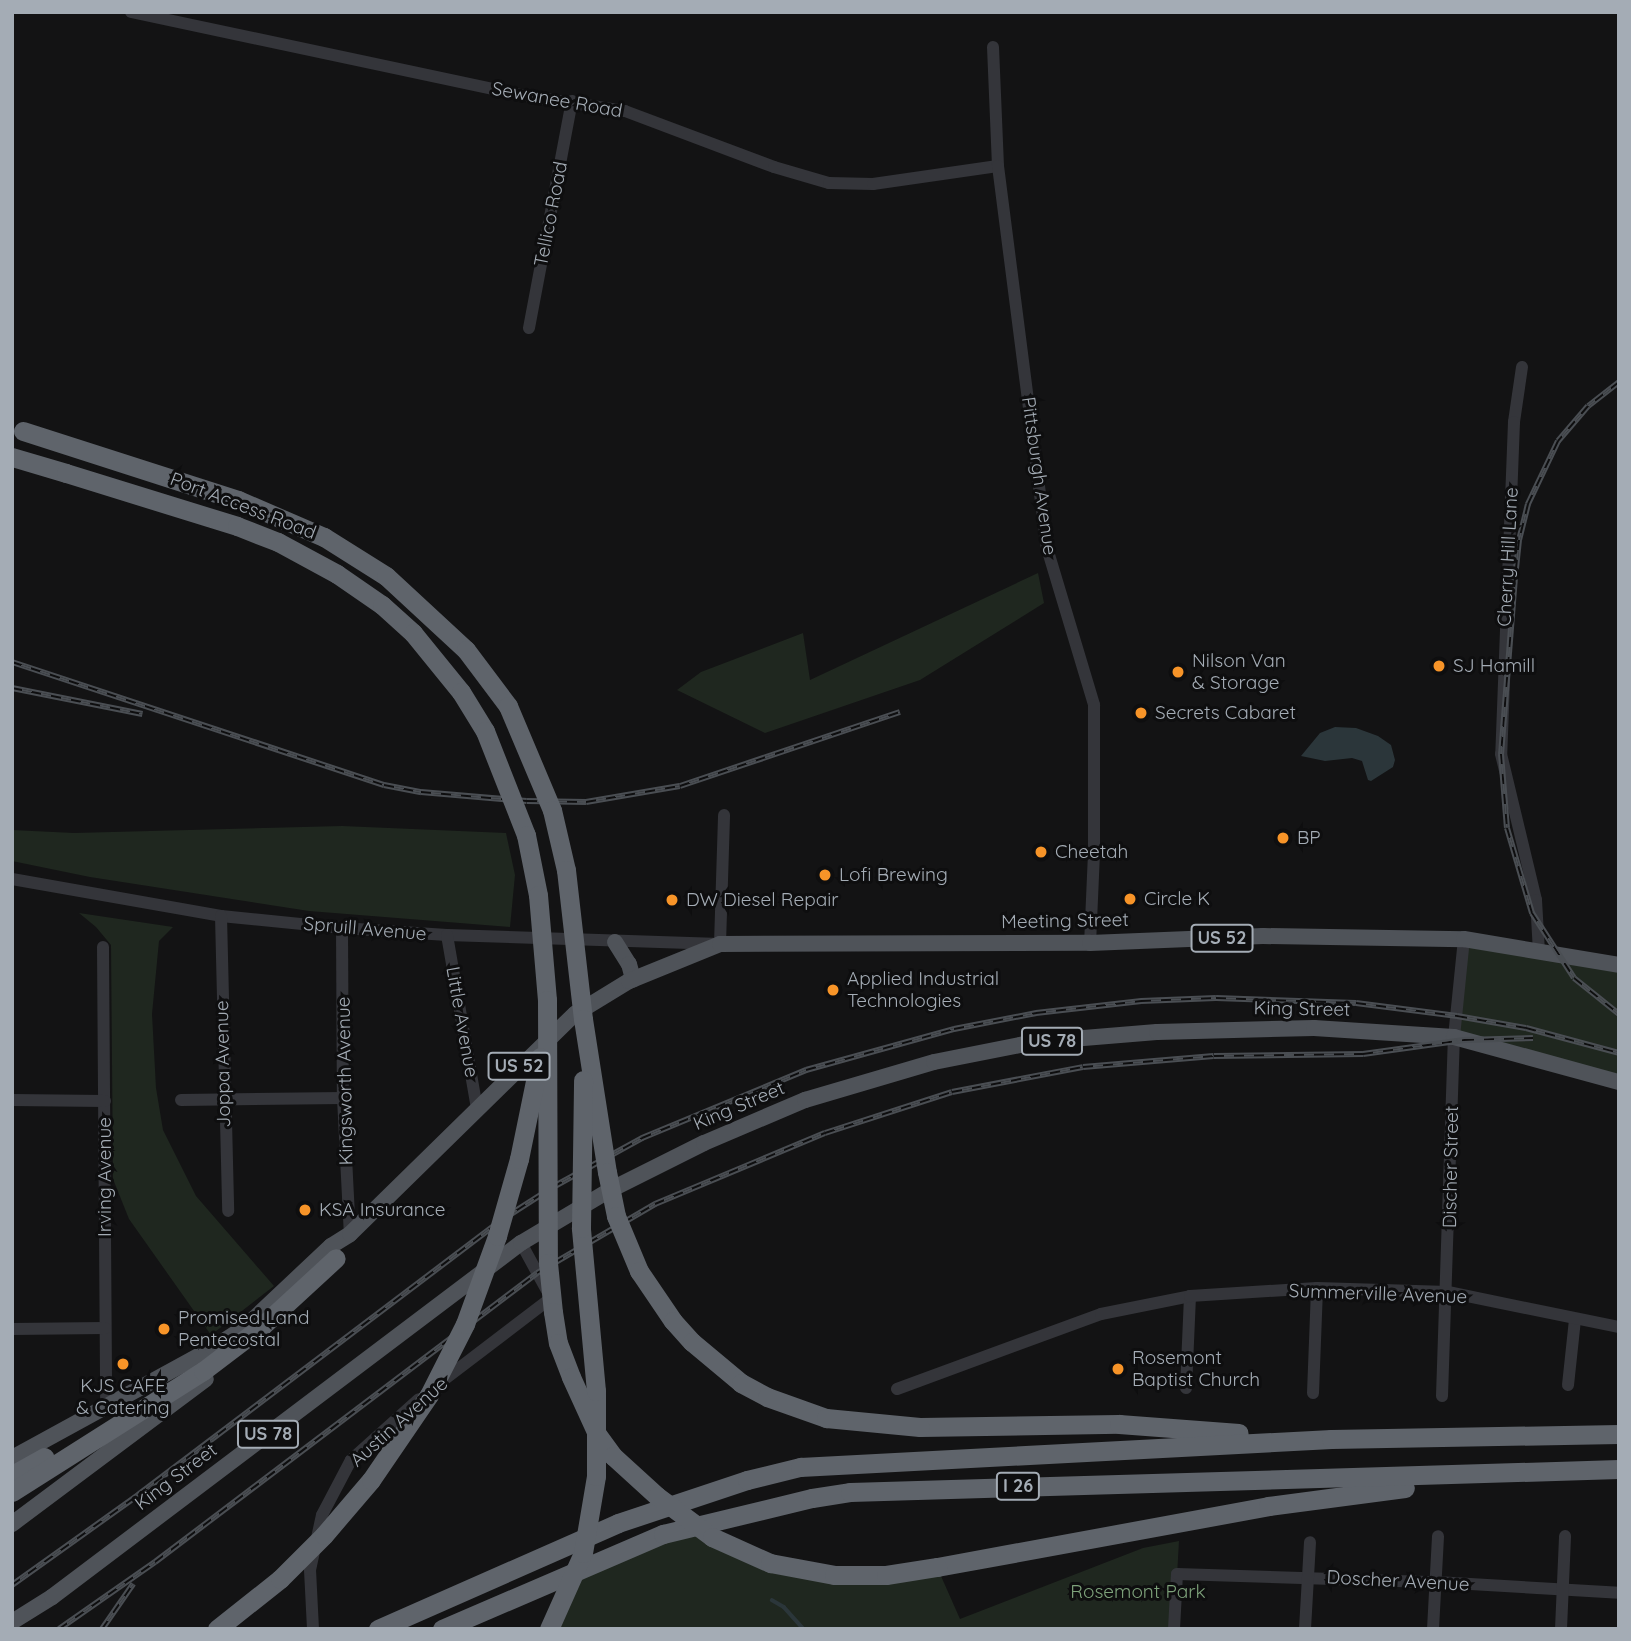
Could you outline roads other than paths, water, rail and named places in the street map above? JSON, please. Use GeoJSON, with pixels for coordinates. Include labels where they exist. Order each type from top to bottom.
{"type":"FeatureCollection","features":[{"type":"Feature","properties":{"kind":"highway","name":"Port Access Road"},"geometry":{"type":"LineString","coordinates":[[12,427],[280,516],[355,554],[386,576],[443,625],[488,676],[508,706],[552,810],[566,870],[583,1019]]}},
{"type":"Feature","properties":{"kind":"highway","name":"Port Access Road"},"geometry":{"type":"LineString","coordinates":[[12,457],[236,526],[278,542],[337,574],[413,633],[461,692],[485,731],[506,778],[526,835],[538,895],[547,1000]]}},
{"type":"Feature","properties":{"kind":"highway"},"geometry":{"type":"LineString","coordinates":[[547,1000],[548,1263],[553,1312],[564,1359],[597,1434],[613,1456],[657,1496],[712,1537],[738,1551],[770,1563],[834,1575],[886,1575],[1307,1500],[1551,1472]]}},
{"type":"Feature","properties":{"kind":"highway"},"geometry":{"type":"LineString","coordinates":[[216,1629],[280,1579],[340,1517],[389,1454],[449,1357],[481,1284],[508,1200],[536,1080],[547,1000]]}},
{"type":"Feature","properties":{"kind":"highway"},"geometry":{"type":"LineString","coordinates":[[583,1019],[616,1216],[639,1271],[673,1321],[712,1360],[741,1383],[793,1409],[869,1424],[920,1427],[1119,1424],[1331,1439]]}},
{"type":"Feature","properties":{"kind":"highway"},"geometry":{"type":"LineString","coordinates":[[549,1629],[583,1553],[596,1476],[596,1391],[581,1228],[583,1019]]}},
{"type":"Feature","properties":{"kind":"highway"},"geometry":{"type":"LineString","coordinates":[[12,1492],[203,1371],[262,1326],[336,1258]]}},
{"type":"Feature","properties":{"kind":"highway"},"geometry":{"type":"LineString","coordinates":[[12,1475],[99,1427],[211,1355],[281,1295]]}},
{"type":"Feature","properties":{"kind":"highway","name":"I 26"},"geometry":{"type":"LineString","coordinates":[[378,1629],[618,1523],[747,1480],[800,1467],[1331,1439],[1619,1434]]}},
{"type":"Feature","properties":{"kind":"highway","name":"I 26"},"geometry":{"type":"LineString","coordinates":[[442,1629],[663,1534],[776,1506],[850,1492],[1619,1469]]}},
{"type":"Feature","properties":{"kind":"main road","name":"Meeting Street"},"geometry":{"type":"LineString","coordinates":[[720,944],[1090,943],[1263,936],[1464,939],[1619,965]]}},
{"type":"Feature","properties":{"kind":"main road"},"geometry":{"type":"LineString","coordinates":[[615,942],[629,964],[633,979]]}},
{"type":"Feature","properties":{"kind":"main road","name":"US 52"},"geometry":{"type":"LineString","coordinates":[[12,1458],[224,1341],[281,1295],[331,1246],[350,1234],[575,1014],[633,979],[720,944]]}},
{"type":"Feature","properties":{"kind":"main road","name":"King Street"},"geometry":{"type":"LineString","coordinates":[[12,1622],[52,1597],[521,1243],[610,1190],[704,1143],[805,1100],[933,1062],[1035,1042],[1157,1032],[1314,1028],[1454,1037],[1619,1082]]}},
{"type":"Feature","properties":{"kind":"main road","name":"US 52"},"geometry":{"type":"LineString","coordinates":[[12,1524],[226,1364],[276,1321],[336,1258],[350,1234]]}},
{"type":"Feature","properties":{"kind":"street","name":"Sewanee Road"},"geometry":{"type":"LineString","coordinates":[[131,12],[520,95],[625,111],[774,167],[830,183],[873,184],[998,166]]}},
{"type":"Feature","properties":{"kind":"street","name":"Pittsburgh Avenue"},"geometry":{"type":"LineString","coordinates":[[993,47],[998,166],[1047,548],[1094,705],[1094,853],[1090,943]]}},
{"type":"Feature","properties":{"kind":"street","name":"Tellico Road"},"geometry":{"type":"LineString","coordinates":[[529,328],[572,101]]}},
{"type":"Feature","properties":{"kind":"street","name":"Cherry Hill Lane"},"geometry":{"type":"LineString","coordinates":[[1522,367],[1514,422],[1502,754],[1536,900],[1539,953]]}},
{"type":"Feature","properties":{"kind":"street"},"geometry":{"type":"LineString","coordinates":[[720,944],[724,815]]}},
{"type":"Feature","properties":{"kind":"street","name":"Spruill Avenue"},"geometry":{"type":"LineString","coordinates":[[12,879],[220,916],[342,928],[447,935],[720,944]]}},
{"type":"Feature","properties":{"kind":"street","name":"Joppa Avenue"},"geometry":{"type":"LineString","coordinates":[[220,916],[228,1211]]}},
{"type":"Feature","properties":{"kind":"street","name":"Kingsworth Avenue"},"geometry":{"type":"LineString","coordinates":[[342,928],[343,1098],[350,1234]]}},
{"type":"Feature","properties":{"kind":"street","name":"Little Avenue"},"geometry":{"type":"LineString","coordinates":[[447,935],[477,1109]]}},
{"type":"Feature","properties":{"kind":"street","name":"Discher Street"},"geometry":{"type":"LineString","coordinates":[[1442,1396],[1448,1292],[1454,1037],[1464,939]]}},
{"type":"Feature","properties":{"kind":"street","name":"Irving Avenue"},"geometry":{"type":"LineString","coordinates":[[103,947],[104,1328],[107,1407]]}},
{"type":"Feature","properties":{"kind":"street"},"geometry":{"type":"LineString","coordinates":[[181,1100],[343,1098]]}},
{"type":"Feature","properties":{"kind":"street"},"geometry":{"type":"LineString","coordinates":[[12,1100],[105,1101]]}},
{"type":"Feature","properties":{"kind":"street","name":"Austin Avenue"},"geometry":{"type":"LineString","coordinates":[[313,1629],[310,1570],[322,1515],[351,1460],[421,1397],[551,1298],[521,1243]]}},
{"type":"Feature","properties":{"kind":"street"},"geometry":{"type":"LineString","coordinates":[[1313,1393],[1317,1288]]}},
{"type":"Feature","properties":{"kind":"street","name":"Summerville Avenue"},"geometry":{"type":"LineString","coordinates":[[897,1388],[1101,1314],[1189,1296],[1317,1288],[1448,1292],[1619,1327]]}},
{"type":"Feature","properties":{"kind":"street"},"geometry":{"type":"LineString","coordinates":[[1186,1388],[1189,1296]]}},
{"type":"Feature","properties":{"kind":"street"},"geometry":{"type":"LineString","coordinates":[[1568,1385],[1575,1319]]}},
{"type":"Feature","properties":{"kind":"street"},"geometry":{"type":"LineString","coordinates":[[12,1329],[104,1328]]}},
{"type":"Feature","properties":{"kind":"street"},"geometry":{"type":"LineString","coordinates":[[1433,1629],[1438,1536]]}},
{"type":"Feature","properties":{"kind":"street"},"geometry":{"type":"LineString","coordinates":[[1561,1629],[1564,1536]]}},
{"type":"Feature","properties":{"kind":"street"},"geometry":{"type":"LineString","coordinates":[[1306,1629],[1310,1542]]}},
{"type":"Feature","properties":{"kind":"street","name":"Doscher Avenue"},"geometry":{"type":"LineString","coordinates":[[1174,1629],[1177,1574],[1436,1582],[1619,1593]]}},
{"type":"Feature","properties":{"kind":"waterway"},"geometry":{"type":"LineString","coordinates":[[772,1600],[784,1607],[804,1629]]}},
{"type":"Feature","properties":{"kind":"railway"},"geometry":{"type":"LineString","coordinates":[[1619,382],[1588,406],[1558,441],[1528,504],[1519,540],[1515,577],[1501,754],[1507,828],[1532,913],[1574,978],[1619,1014]]}},
{"type":"Feature","properties":{"kind":"railway"},"geometry":{"type":"LineString","coordinates":[[12,662],[384,785],[421,792],[527,801],[586,802],[680,786],[900,712]]}},
{"type":"Feature","properties":{"kind":"railway"},"geometry":{"type":"LineString","coordinates":[[12,688],[142,714]]}},
{"type":"Feature","properties":{"kind":"railway"},"geometry":{"type":"LineString","coordinates":[[12,1585],[138,1495],[500,1221],[553,1187],[642,1138],[806,1070],[954,1029],[1036,1013],[1141,1001],[1216,998],[1356,1003],[1457,1016],[1526,1028],[1619,1053]]}},
{"type":"Feature","properties":{"kind":"railway"},"geometry":{"type":"LineString","coordinates":[[59,1629],[155,1562],[537,1273],[655,1204],[825,1133],[952,1092],[1083,1067],[1214,1056],[1363,1054],[1464,1040],[1533,1038]]}},
{"type":"Feature","properties":{"kind":"railway"},"geometry":{"type":"LineString","coordinates":[[102,1629],[133,1584]]}},
{"type":"Feature","properties":{"kind":"place","name":"SJ Hamill"},"geometry":{"type":"Point","coordinates":[1439,666]}},
{"type":"Feature","properties":{"kind":"place","name":"Nilson Van & Storage"},"geometry":{"type":"Point","coordinates":[1178,672]}},
{"type":"Feature","properties":{"kind":"place","name":"Secrets Cabaret"},"geometry":{"type":"Point","coordinates":[1141,713]}},
{"type":"Feature","properties":{"kind":"place","name":"BP"},"geometry":{"type":"Point","coordinates":[1283,838]}},
{"type":"Feature","properties":{"kind":"place","name":"Cheetah"},"geometry":{"type":"Point","coordinates":[1041,852]}},
{"type":"Feature","properties":{"kind":"place","name":"Lofi Brewing"},"geometry":{"type":"Point","coordinates":[825,875]}},
{"type":"Feature","properties":{"kind":"place","name":"Circle K"},"geometry":{"type":"Point","coordinates":[1130,899]}},
{"type":"Feature","properties":{"kind":"place","name":"DW Diesel Repair"},"geometry":{"type":"Point","coordinates":[672,900]}},
{"type":"Feature","properties":{"kind":"place","name":"Applied Industrial Technologies"},"geometry":{"type":"Point","coordinates":[833,990]}},
{"type":"Feature","properties":{"kind":"place","name":"KSA Insurance"},"geometry":{"type":"Point","coordinates":[305,1210]}},
{"type":"Feature","properties":{"kind":"place","name":"Promised Land Pentecostal"},"geometry":{"type":"Point","coordinates":[164,1329]}},
{"type":"Feature","properties":{"kind":"place","name":"KJS CAFE & Catering"},"geometry":{"type":"Point","coordinates":[123,1364]}},
{"type":"Feature","properties":{"kind":"place","name":"Rosemont Baptist Church"},"geometry":{"type":"Point","coordinates":[1118,1369]}},
{"type":"Feature","properties":{"kind":"park label","name":"Rosemont Park"},"geometry":{"type":"Point","coordinates":[1138,1592]}}]}
